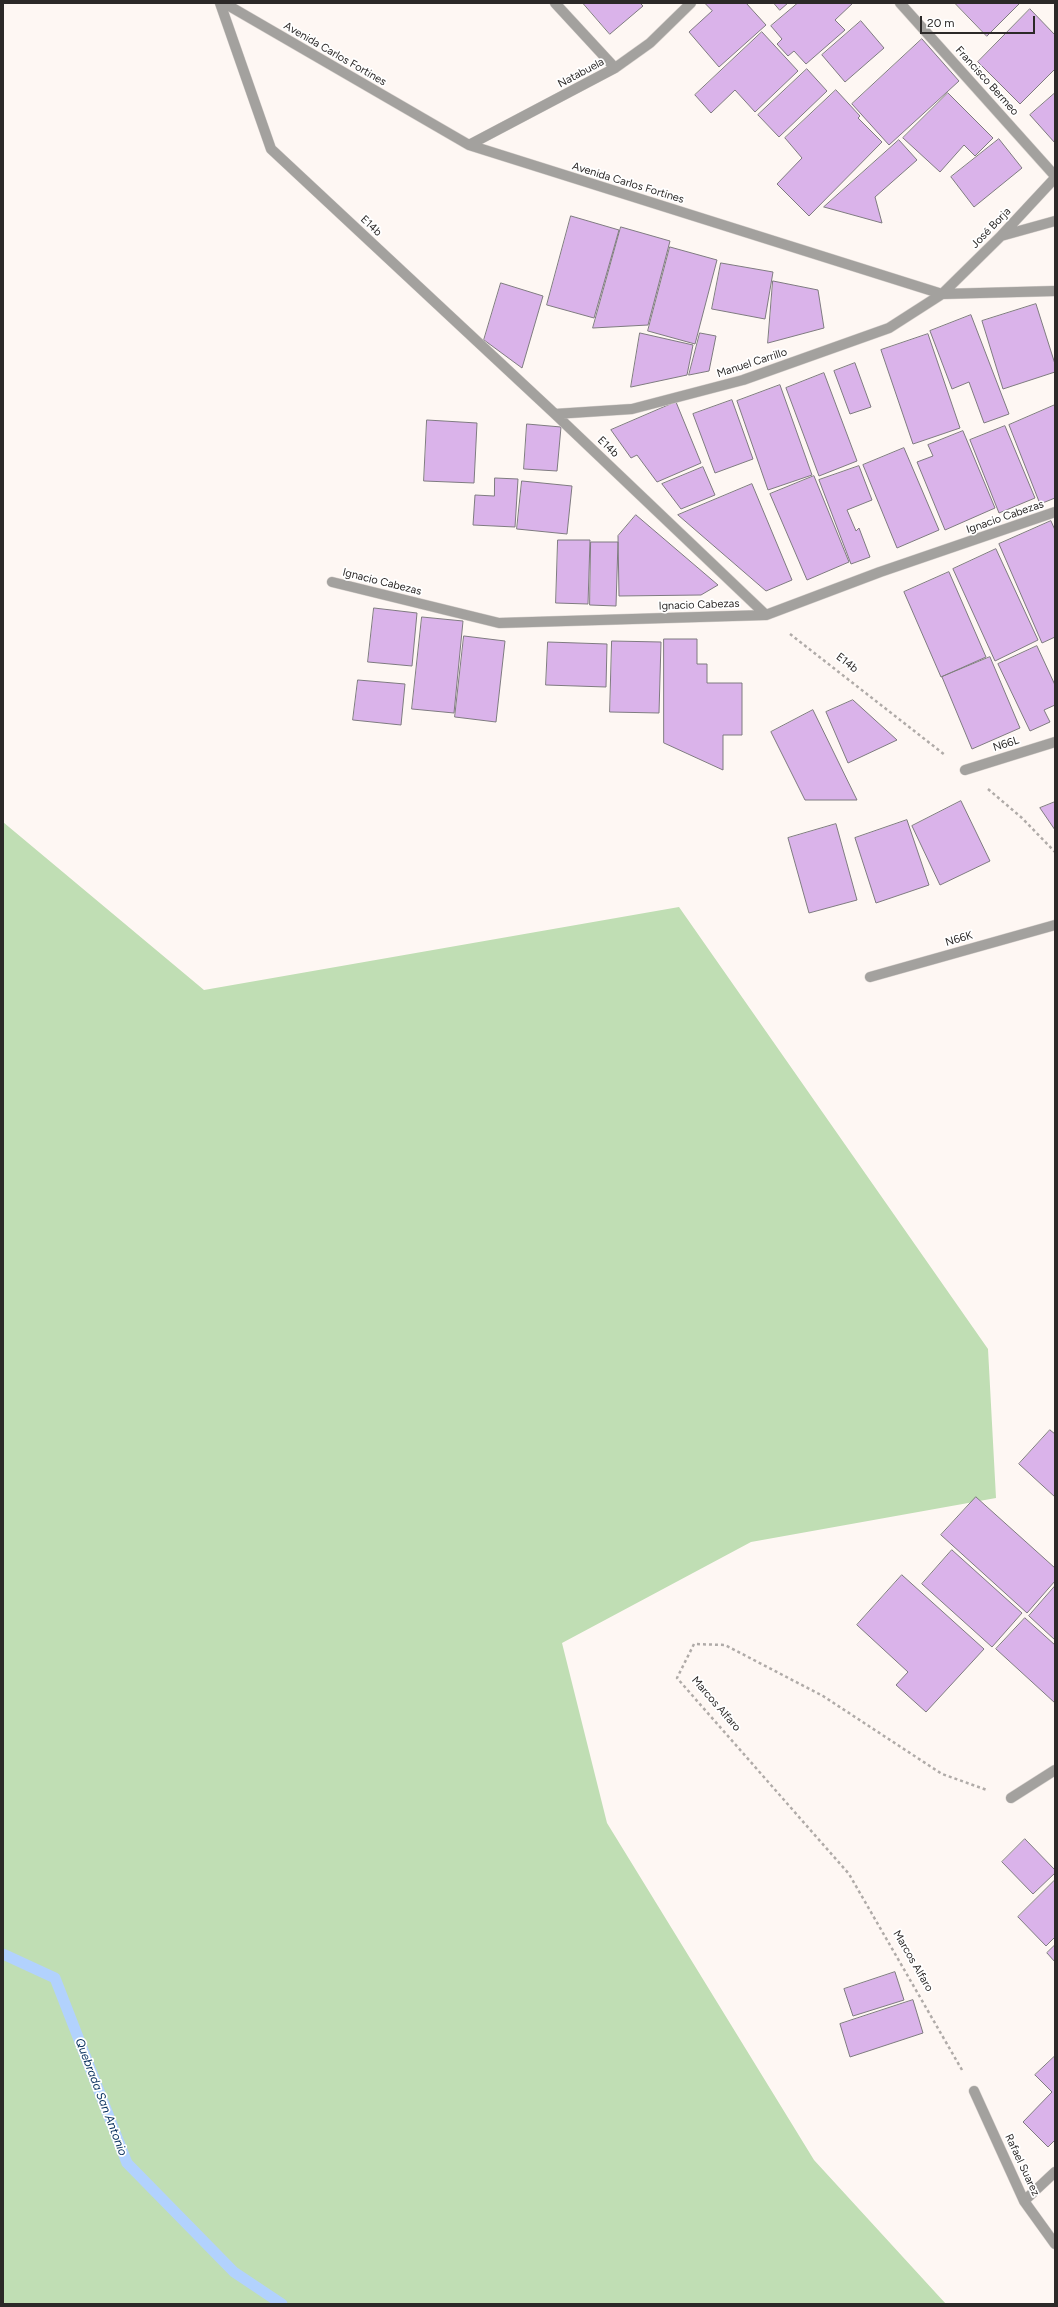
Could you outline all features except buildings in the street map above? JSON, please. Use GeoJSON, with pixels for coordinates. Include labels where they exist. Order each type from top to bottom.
{"type":"FeatureCollection","features":[{"type":"Feature","properties":{"kind":"street","name":"E14b"},"geometry":{"type":"LineString","coordinates":[[220,3],[271,150],[556,414],[766,615]]}},
{"type":"Feature","properties":{"kind":"street","name":"Avenida Carlos Fortines"},"geometry":{"type":"LineString","coordinates":[[224,3],[469,145],[942,294],[1055,291]]}},
{"type":"Feature","properties":{"kind":"street"},"geometry":{"type":"LineString","coordinates":[[555,3],[615,68]]}},
{"type":"Feature","properties":{"kind":"street","name":"Natabuela"},"geometry":{"type":"LineString","coordinates":[[469,145],[615,68],[650,43],[691,3]]}},
{"type":"Feature","properties":{"kind":"street","name":"Francisco Bermeo"},"geometry":{"type":"LineString","coordinates":[[900,3],[1055,177]]}},
{"type":"Feature","properties":{"kind":"street","name":"José Borja"},"geometry":{"type":"LineString","coordinates":[[942,294],[1001,236],[1055,177]]}},
{"type":"Feature","properties":{"kind":"street"},"geometry":{"type":"LineString","coordinates":[[1001,236],[1055,222]]}},
{"type":"Feature","properties":{"kind":"street","name":"Manuel Carrillo"},"geometry":{"type":"LineString","coordinates":[[556,414],[632,409],[743,380],[889,328],[942,294]]}},
{"type":"Feature","properties":{"kind":"street","name":"Ignacio Cabezas"},"geometry":{"type":"LineString","coordinates":[[332,582],[499,623],[766,615],[880,572],[1055,512]]}},
{"type":"Feature","properties":{"kind":"street","name":"N66L"},"geometry":{"type":"LineString","coordinates":[[965,770],[1055,742]]}},
{"type":"Feature","properties":{"kind":"street","name":"N66K"},"geometry":{"type":"LineString","coordinates":[[870,977],[1055,925]]}},
{"type":"Feature","properties":{"kind":"street"},"geometry":{"type":"LineString","coordinates":[[1011,1798],[1055,1770]]}},
{"type":"Feature","properties":{"kind":"street","name":"Rafael Suarez"},"geometry":{"type":"LineString","coordinates":[[974,2091],[1024,2201],[1055,2244]]}},
{"type":"Feature","properties":{"kind":"street"},"geometry":{"type":"LineString","coordinates":[[1024,2201],[1055,2172]]}},
{"type":"Feature","properties":{"kind":"path","name":"E14b"},"geometry":{"type":"LineString","coordinates":[[766,615],[965,770],[1022,818],[1055,852]]}},
{"type":"Feature","properties":{"kind":"path","name":"Marcos Alfaro"},"geometry":{"type":"LineString","coordinates":[[974,2091],[849,1874],[677,1678],[694,1644],[725,1645],[823,1696],[942,1774],[1011,1798]]}},
{"type":"Feature","properties":{"kind":"green space"},"geometry":{"type":"Polygon","coordinates":[[[3,822],[204,990],[679,907],[988,1349],[996,1498],[751,1542],[562,1643],[607,1823],[814,2160],[946,2304],[3,2304],[3,822]]]}},
{"type":"Feature","properties":{"kind":"waterway","name":"Quebrada San Antonio"},"geometry":{"type":"LineString","coordinates":[[3,1954],[55,1978],[127,2163],[234,2272],[282,2304]]}}]}
